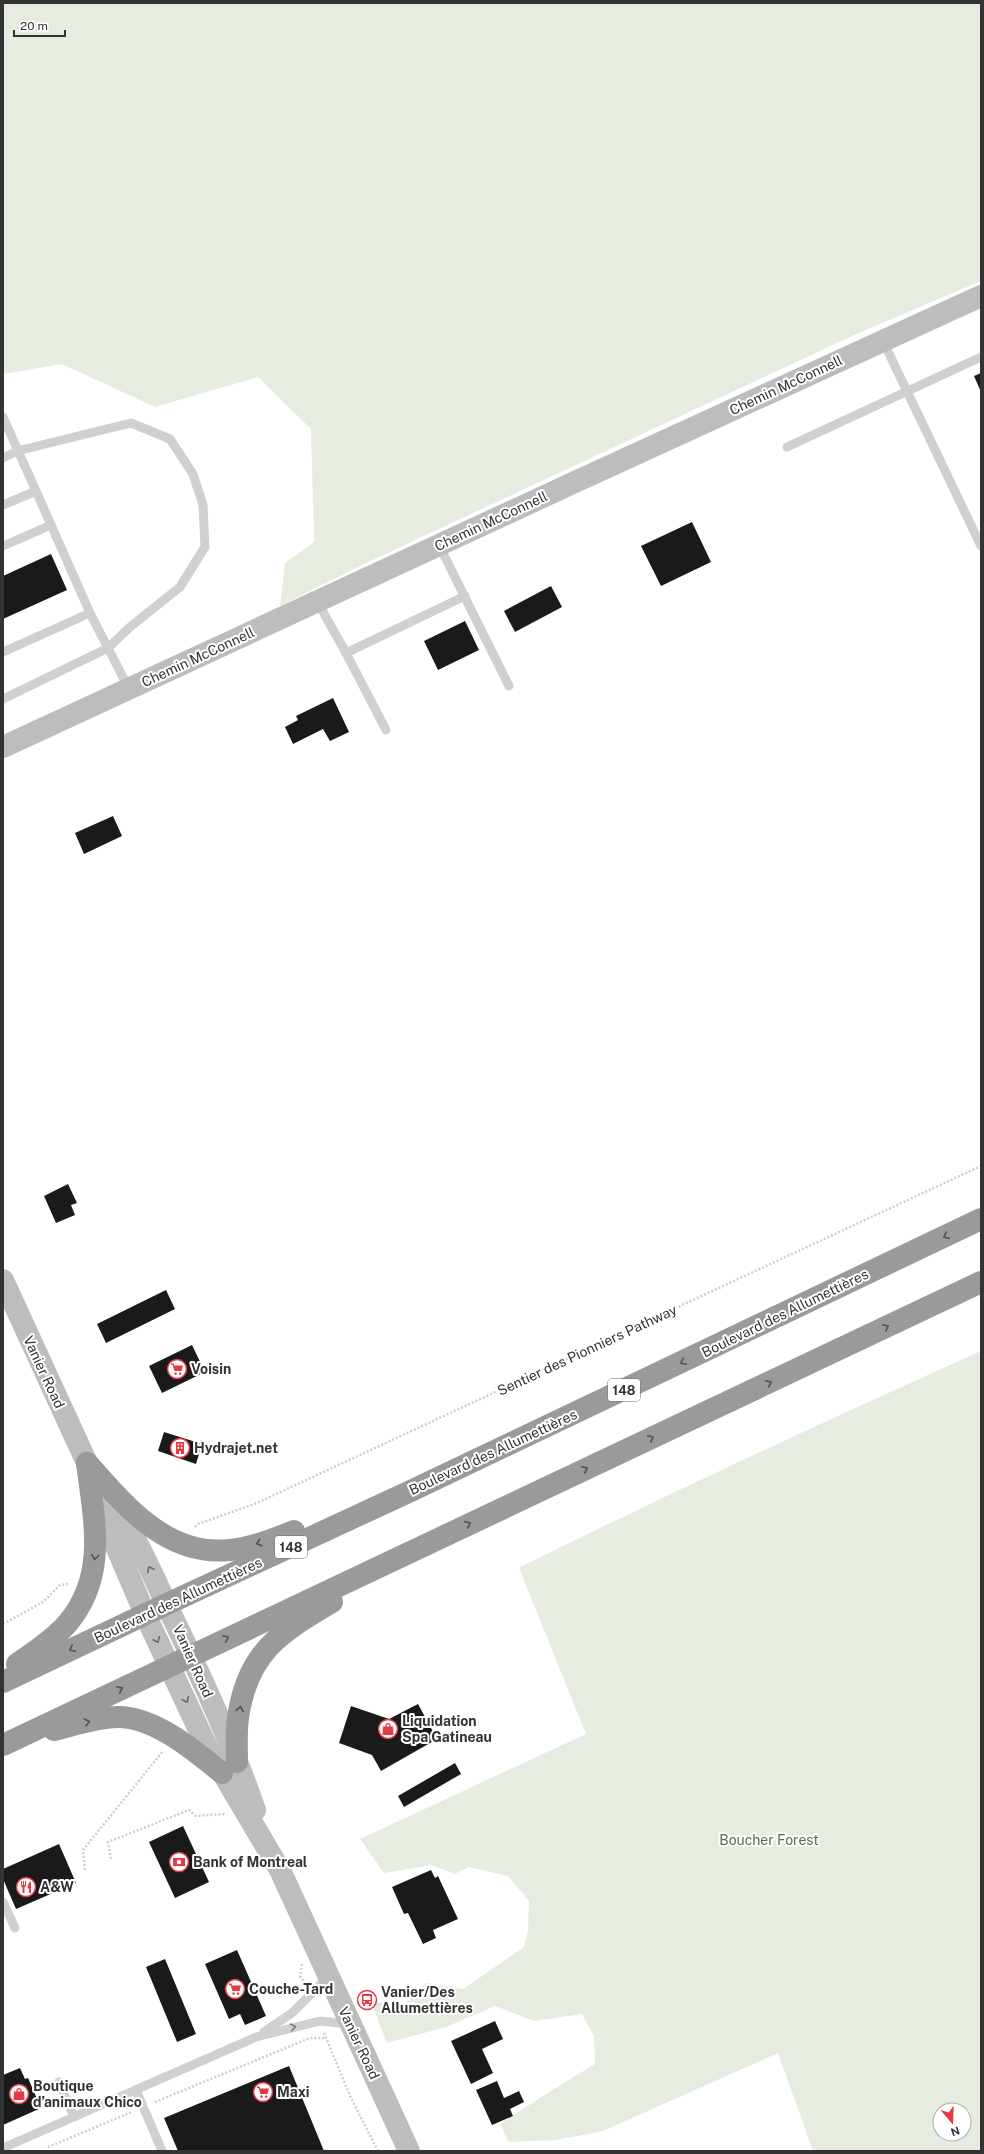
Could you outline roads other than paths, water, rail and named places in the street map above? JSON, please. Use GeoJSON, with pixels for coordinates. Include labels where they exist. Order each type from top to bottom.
{"type":"FeatureCollection","features":[{"type":"Feature","properties":{"kind":"highway","name":"Boulevard des Allumettières"},"geometry":{"type":"LineString","coordinates":[[3,1682],[145,1614],[416,1489],[981,1219]]}},
{"type":"Feature","properties":{"kind":"highway"},"geometry":{"type":"LineString","coordinates":[[6,1743],[981,1282]]}},
{"type":"Feature","properties":{"kind":"highway"},"geometry":{"type":"LineString","coordinates":[[87,1463],[133,1514],[152,1528],[186,1545],[214,1551],[230,1550],[249,1546],[416,1489]]}},
{"type":"Feature","properties":{"kind":"highway"},"geometry":{"type":"LineString","coordinates":[[3,1674],[56,1636],[77,1611],[83,1597],[93,1568],[96,1537],[87,1463]]}},
{"type":"Feature","properties":{"kind":"highway"},"geometry":{"type":"LineString","coordinates":[[6,1743],[104,1718],[133,1719],[180,1740],[230,1767],[237,1720],[247,1680],[256,1662],[268,1646],[308,1616],[432,1541]]}},
{"type":"Feature","properties":{"kind":"main road","name":"Chemin McConnell"},"geometry":{"type":"LineString","coordinates":[[3,747],[981,296]]}},
{"type":"Feature","properties":{"kind":"main road","name":"Vanier Road"},"geometry":{"type":"LineString","coordinates":[[3,1280],[87,1463],[109,1530],[145,1614],[206,1745],[230,1767]]}},
{"type":"Feature","properties":{"kind":"main road","name":"Vanier Road"},"geometry":{"type":"LineString","coordinates":[[87,1463],[128,1523],[191,1655],[230,1767],[409,2151]]}},
{"type":"Feature","properties":{"kind":"lane"},"geometry":{"type":"LineString","coordinates":[[883,341],[981,546]]}},
{"type":"Feature","properties":{"kind":"lane"},"geometry":{"type":"LineString","coordinates":[[787,447],[981,357]]}},
{"type":"Feature","properties":{"kind":"lane"},"geometry":{"type":"LineString","coordinates":[[3,417],[90,613],[129,689]]}},
{"type":"Feature","properties":{"kind":"lane"},"geometry":{"type":"LineString","coordinates":[[3,458],[17,451],[131,423],[170,439],[193,474],[203,505],[205,547],[180,587],[130,627],[108,648],[3,699]]}},
{"type":"Feature","properties":{"kind":"lane"},"geometry":{"type":"LineString","coordinates":[[3,505],[36,491]]}},
{"type":"Feature","properties":{"kind":"lane"},"geometry":{"type":"LineString","coordinates":[[3,546],[50,525]]}},
{"type":"Feature","properties":{"kind":"lane"},"geometry":{"type":"LineString","coordinates":[[439,545],[509,686]]}},
{"type":"Feature","properties":{"kind":"lane"},"geometry":{"type":"LineString","coordinates":[[346,653],[465,596]]}},
{"type":"Feature","properties":{"kind":"lane"},"geometry":{"type":"LineString","coordinates":[[317,601],[386,730]]}},
{"type":"Feature","properties":{"kind":"lane"},"geometry":{"type":"LineString","coordinates":[[3,652],[90,613]]}},
{"type":"Feature","properties":{"kind":"lane"},"geometry":{"type":"LineString","coordinates":[[3,1902],[14,1928]]}},
{"type":"Feature","properties":{"kind":"lane"},"geometry":{"type":"LineString","coordinates":[[256,2037],[292,2013],[329,1977]]}},
{"type":"Feature","properties":{"kind":"lane"},"geometry":{"type":"LineString","coordinates":[[3,2148],[256,2037],[320,2021],[349,2024]]}},
{"type":"Feature","properties":{"kind":"lane"},"geometry":{"type":"LineString","coordinates":[[59,2082],[74,2117]]}},
{"type":"Feature","properties":{"kind":"lane"},"geometry":{"type":"LineString","coordinates":[[136,2090],[162,2151]]}},
{"type":"Feature","properties":{"kind":"place","name":"Voisin"},"geometry":{"type":"Point","coordinates":[177,1369]}},
{"type":"Feature","properties":{"kind":"place","name":"Hydrajet.net"},"geometry":{"type":"Point","coordinates":[180,1448]}},
{"type":"Feature","properties":{"kind":"place","name":"Liquidation Spa Gatineau"},"geometry":{"type":"Point","coordinates":[388,1729]}},
{"type":"Feature","properties":{"kind":"place","name":"Bank of Montreal"},"geometry":{"type":"Point","coordinates":[179,1862]}},
{"type":"Feature","properties":{"kind":"place","name":"A&W"},"geometry":{"type":"Point","coordinates":[26,1887]}},
{"type":"Feature","properties":{"kind":"place","name":"Couche-Tard"},"geometry":{"type":"Point","coordinates":[235,1989]}},
{"type":"Feature","properties":{"kind":"place","name":"Vanier/Des Allumettières"},"geometry":{"type":"Point","coordinates":[367,2000]}},
{"type":"Feature","properties":{"kind":"place","name":"Maxi"},"geometry":{"type":"Point","coordinates":[263,2092]}},
{"type":"Feature","properties":{"kind":"place","name":"Boutique d’animaux Chico"},"geometry":{"type":"Point","coordinates":[19,2094]}},
{"type":"Feature","properties":{"kind":"park label","name":"Boucher Forest"},"geometry":{"type":"Point","coordinates":[769,1840]}}]}
